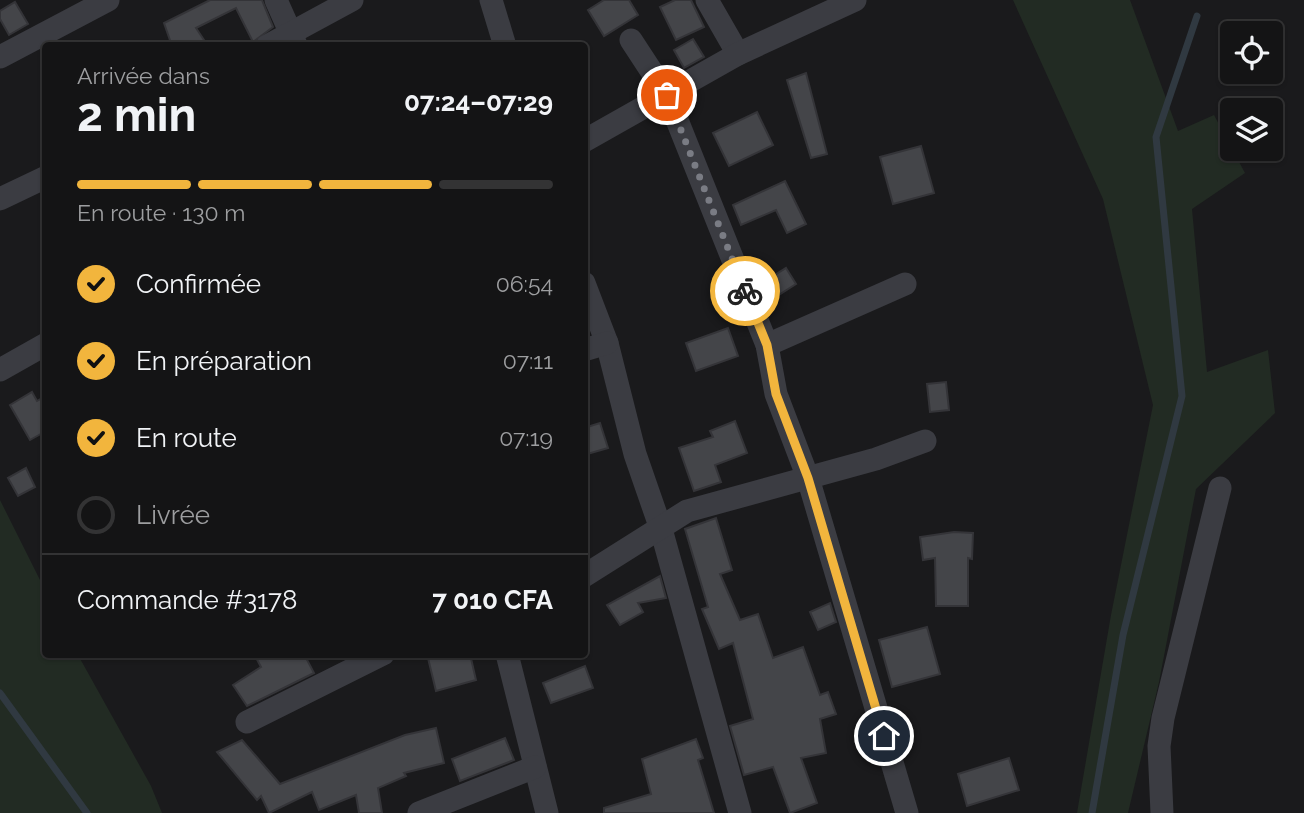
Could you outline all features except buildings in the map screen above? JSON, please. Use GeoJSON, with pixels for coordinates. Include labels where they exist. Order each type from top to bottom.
{"type":"FeatureCollection","features":[{"type":"Feature","properties":{"kind":"street"},"geometry":{"type":"LineString","coordinates":[[0,57],[108,0]]}},
{"type":"Feature","properties":{"kind":"street"},"geometry":{"type":"LineString","coordinates":[[276,0],[293,38],[352,0]]}},
{"type":"Feature","properties":{"kind":"street"},"geometry":{"type":"LineString","coordinates":[[491,0],[504,42]]}},
{"type":"Feature","properties":{"kind":"street"},"geometry":{"type":"LineString","coordinates":[[707,0],[738,54]]}},
{"type":"Feature","properties":{"kind":"street"},"geometry":{"type":"LineString","coordinates":[[588,139],[738,54],[855,0]]}},
{"type":"Feature","properties":{"kind":"street"},"geometry":{"type":"LineString","coordinates":[[631,40],[667,95],[767,345],[776,394],[808,478],[907,813]]}},
{"type":"Feature","properties":{"kind":"street"},"geometry":{"type":"LineString","coordinates":[[0,199],[42,179]]}},
{"type":"Feature","properties":{"kind":"street"},"geometry":{"type":"LineString","coordinates":[[767,345],[905,284]]}},
{"type":"Feature","properties":{"kind":"street"},"geometry":{"type":"LineString","coordinates":[[588,293],[607,343],[635,454],[661,529],[740,813]]}},
{"type":"Feature","properties":{"kind":"street"},"geometry":{"type":"LineString","coordinates":[[588,349],[607,343]]}},
{"type":"Feature","properties":{"kind":"street"},"geometry":{"type":"LineString","coordinates":[[0,370],[42,346]]}},
{"type":"Feature","properties":{"kind":"street"},"geometry":{"type":"LineString","coordinates":[[588,574],[687,511],[925,442]]}},
{"type":"Feature","properties":{"kind":"street"},"geometry":{"type":"LineString","coordinates":[[1162,813],[1159,746],[1163,718],[1220,488]]}},
{"type":"Feature","properties":{"kind":"street"},"geometry":{"type":"LineString","coordinates":[[247,722],[375,658]]}},
{"type":"Feature","properties":{"kind":"street"},"geometry":{"type":"LineString","coordinates":[[508,658],[547,813]]}},
{"type":"Feature","properties":{"kind":"street"},"geometry":{"type":"LineString","coordinates":[[419,813],[535,767]]}},
{"type":"Feature","properties":{"kind":"shaded area"},"geometry":{"type":"Polygon","coordinates":[[[1013,0],[1130,0],[1178,131],[1214,115],[1220,126],[1220,161],[1239,161],[1245,173],[1192,209],[1207,372],[1268,350],[1275,413],[1196,489],[1159,682],[1128,813],[1077,813],[1111,615],[1153,405],[1103,199],[1013,0]]]}},
{"type":"Feature","properties":{"kind":"shaded area"},"geometry":{"type":"Polygon","coordinates":[[[0,500],[42,584],[42,658],[80,658],[151,786],[162,813],[0,813],[0,500]]]}},
{"type":"Feature","properties":{"kind":"waterway"},"geometry":{"type":"LineString","coordinates":[[1092,813],[1123,635],[1182,396],[1156,137],[1197,16]]}},
{"type":"Feature","properties":{"kind":"waterway"},"geometry":{"type":"LineString","coordinates":[[0,693],[87,813]]}},
{"type":"Feature","properties":{"kind":"way so far"},"geometry":{"type":"LineString","coordinates":[[667,95],[745,291]]}},
{"type":"Feature","properties":{"kind":"route"},"geometry":{"type":"LineString","coordinates":[[745,291],[767,345],[776,394],[808,478],[884,736]]}}]}
